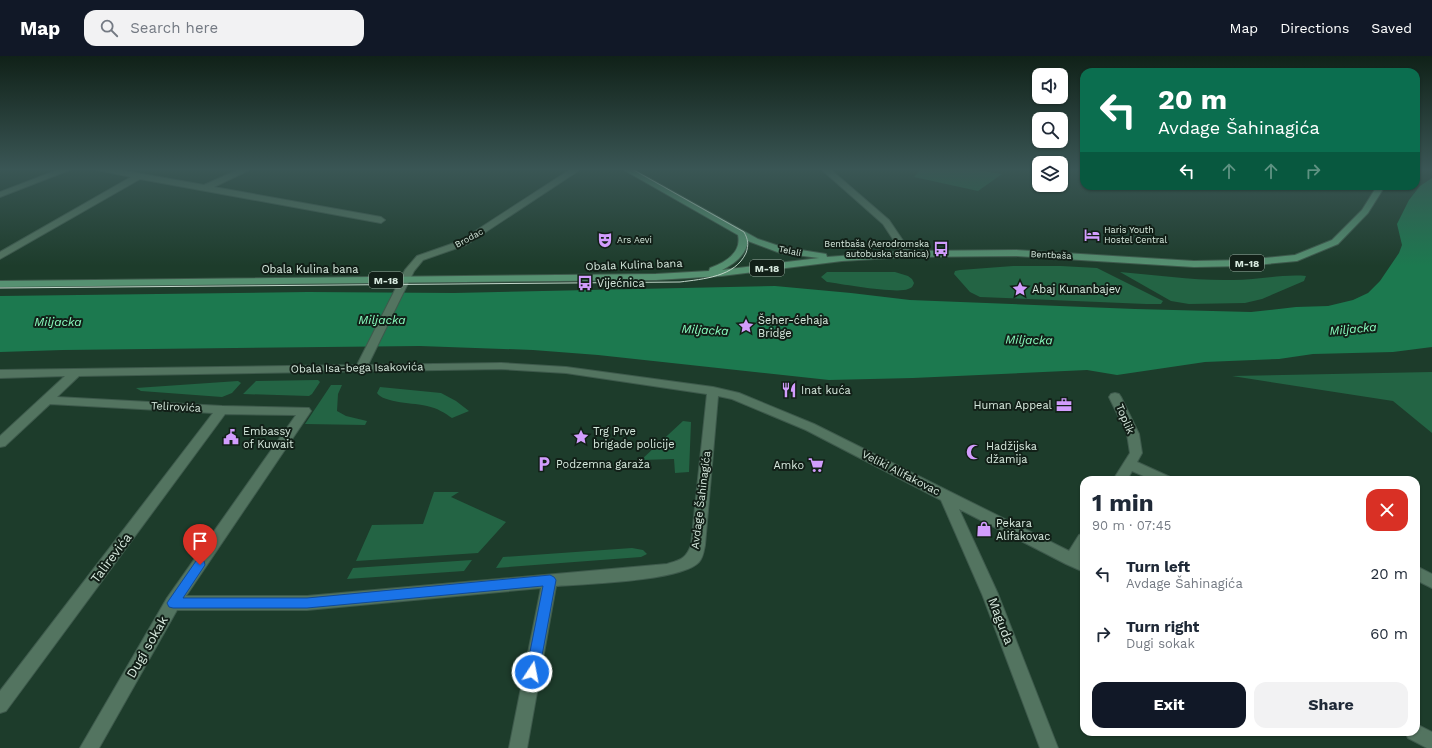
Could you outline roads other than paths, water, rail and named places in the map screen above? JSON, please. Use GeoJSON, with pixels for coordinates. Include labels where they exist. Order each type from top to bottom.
{"type":"FeatureCollection","features":[{"type":"Feature","properties":{"kind":"main road","name":"Telali"},"geometry":{"type":"LineString","coordinates":[[683,201],[754,241],[780,250],[814,256],[842,258]]}},
{"type":"Feature","properties":{"kind":"main road","name":"Bentbaša"},"geometry":{"type":"LineString","coordinates":[[692,276],[842,258],[907,254],[1016,253],[1194,264],[1245,263],[1297,258],[1335,242],[1352,226],[1371,201]]}},
{"type":"Feature","properties":{"kind":"main road","name":"M-18"},"geometry":{"type":"LineString","coordinates":[[692,276],[715,270],[729,264],[742,247],[744,242],[742,234]]}},
{"type":"Feature","properties":{"kind":"main road","name":"Obala Kulina bana"},"geometry":{"type":"LineString","coordinates":[[0,284],[403,285],[692,276]]}},
{"type":"Feature","properties":{"kind":"street"},"geometry":{"type":"LineString","coordinates":[[0,256],[95,201]]}},
{"type":"Feature","properties":{"kind":"street"},"geometry":{"type":"LineString","coordinates":[[278,201],[381,220]]}},
{"type":"Feature","properties":{"kind":"street","name":"Brodac"},"geometry":{"type":"LineString","coordinates":[[361,368],[410,270],[420,258],[462,243],[528,201]]}},
{"type":"Feature","properties":{"kind":"street"},"geometry":{"type":"LineString","coordinates":[[862,201],[886,222],[907,254]]}},
{"type":"Feature","properties":{"kind":"street","name":"Obala Isa-bega Isakovića"},"geometry":{"type":"LineString","coordinates":[[0,374],[75,374],[477,366],[566,370],[713,391]]}},
{"type":"Feature","properties":{"kind":"street"},"geometry":{"type":"LineString","coordinates":[[0,443],[75,374]]}},
{"type":"Feature","properties":{"kind":"street","name":"Veliki Alifakovac"},"geometry":{"type":"LineString","coordinates":[[713,391],[735,396],[810,427],[1078,563]]}},
{"type":"Feature","properties":{"kind":"street","name":"Avdage Šahinagića"},"geometry":{"type":"LineString","coordinates":[[173,603],[307,603],[667,570],[684,565],[694,558],[698,545],[713,391]]}},
{"type":"Feature","properties":{"kind":"street","name":"Toplik"},"geometry":{"type":"LineString","coordinates":[[1115,397],[1133,434],[1136,453],[1122,476]]}},
{"type":"Feature","properties":{"kind":"street","name":"Telirovića"},"geometry":{"type":"LineString","coordinates":[[47,400],[222,410],[305,411]]}},
{"type":"Feature","properties":{"kind":"street","name":"Talirevića"},"geometry":{"type":"LineString","coordinates":[[0,705],[222,410]]}},
{"type":"Feature","properties":{"kind":"street","name":"Dugi sokak"},"geometry":{"type":"LineString","coordinates":[[89,748],[173,603],[305,411]]}},
{"type":"Feature","properties":{"kind":"street"},"geometry":{"type":"LineString","coordinates":[[1129,464],[1156,476]]}},
{"type":"Feature","properties":{"kind":"street","name":"Maguda"},"geometry":{"type":"LineString","coordinates":[[948,497],[990,594],[1049,748]]}},
{"type":"Feature","properties":{"kind":"street"},"geometry":{"type":"LineString","coordinates":[[1420,574],[1432,582]]}},
{"type":"Feature","properties":{"kind":"street"},"geometry":{"type":"LineString","coordinates":[[518,748],[550,580]]}},
{"type":"Feature","properties":{"kind":"street"},"geometry":{"type":"LineString","coordinates":[[1420,735],[1432,741]]}},
{"type":"Feature","properties":{"kind":"water","name":"Miljacka"},"geometry":{"type":"Polygon","coordinates":[[[1408,201],[1432,201],[1432,347],[1393,352],[1313,354],[1279,359],[1205,362],[1117,375],[1087,370],[913,378],[829,380],[598,355],[533,350],[420,346],[0,352],[0,296],[308,292],[454,293],[775,286],[910,300],[1135,309],[1251,312],[1296,307],[1328,306],[1353,300],[1368,293],[1380,281],[1399,253],[1402,245],[1397,224],[1408,201]]]}},
{"type":"Feature","properties":{"kind":"tram line"},"geometry":{"type":"LineString","coordinates":[[0,288],[680,282],[708,278],[726,272],[741,261],[746,253],[748,245],[744,232],[689,201]]}},
{"type":"Feature","properties":{"kind":"place","name":"Haris Youth Hostel Central"},"geometry":{"type":"Point","coordinates":[1092,235]}},
{"type":"Feature","properties":{"kind":"place","name":"Ars Aevi"},"geometry":{"type":"Point","coordinates":[605,240]}},
{"type":"Feature","properties":{"kind":"place","name":"Bentbaša (Aerodromska autobuska stanica)"},"geometry":{"type":"Point","coordinates":[941,249]}},
{"type":"Feature","properties":{"kind":"place","name":"Vijećnica"},"geometry":{"type":"Point","coordinates":[585,283]}},
{"type":"Feature","properties":{"kind":"place","name":"Abaj Kunanbajev"},"geometry":{"type":"Point","coordinates":[1020,289]}},
{"type":"Feature","properties":{"kind":"place","name":"Šeher-ćehaja Bridge"},"geometry":{"type":"Point","coordinates":[746,326]}},
{"type":"Feature","properties":{"kind":"place","name":"Inat kuća"},"geometry":{"type":"Point","coordinates":[789,390]}},
{"type":"Feature","properties":{"kind":"place","name":"Human Appeal"},"geometry":{"type":"Point","coordinates":[1064,405]}},
{"type":"Feature","properties":{"kind":"place","name":"Embassy of Kuwait"},"geometry":{"type":"Point","coordinates":[231,437]}},
{"type":"Feature","properties":{"kind":"place","name":"Trg Prve brigade policije"},"geometry":{"type":"Point","coordinates":[581,437]}},
{"type":"Feature","properties":{"kind":"place","name":"Hadžijska džamija"},"geometry":{"type":"Point","coordinates":[974,452]}},
{"type":"Feature","properties":{"kind":"place","name":"Podzemna garaža"},"geometry":{"type":"Point","coordinates":[544,464]}},
{"type":"Feature","properties":{"kind":"place","name":"Amko"},"geometry":{"type":"Point","coordinates":[816,465]}},
{"type":"Feature","properties":{"kind":"place","name":"Pekara Alifakovac"},"geometry":{"type":"Point","coordinates":[984,529]}}]}
